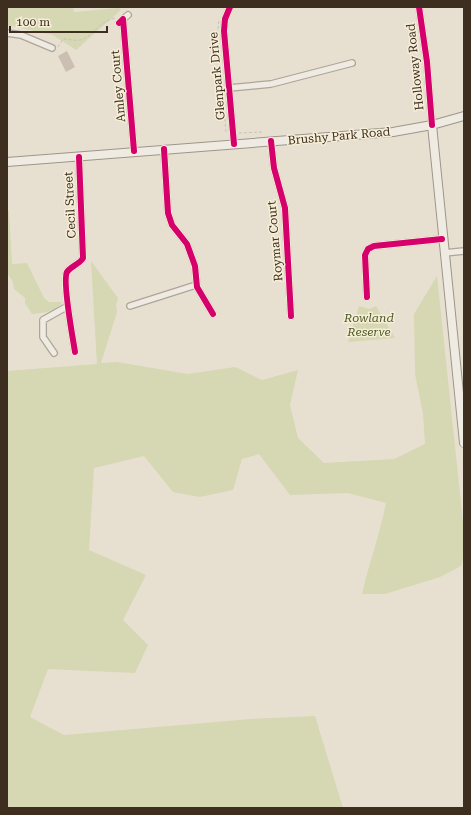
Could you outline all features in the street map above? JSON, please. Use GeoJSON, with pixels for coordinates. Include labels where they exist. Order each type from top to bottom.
{"type":"FeatureCollection","features":[{"type":"Feature","properties":{"kind":"main road","name":"Brushy Park Road"},"geometry":{"type":"LineString","coordinates":[[7,162],[393,132],[432,125],[464,116]]}},
{"type":"Feature","properties":{"kind":"main road","name":"Holloway Road"},"geometry":{"type":"LineString","coordinates":[[432,125],[442,239],[462,399],[464,443]]}},
{"type":"Feature","properties":{"kind":"street","name":"Glenpark Drive"},"geometry":{"type":"LineString","coordinates":[[230,7],[225,19],[224,31],[234,144]]}},
{"type":"Feature","properties":{"kind":"street","name":"Holloway Road"},"geometry":{"type":"LineString","coordinates":[[419,7],[427,62],[432,125]]}},
{"type":"Feature","properties":{"kind":"street","name":"Amley Court"},"geometry":{"type":"LineString","coordinates":[[123,19],[134,151]]}},
{"type":"Feature","properties":{"kind":"street"},"geometry":{"type":"LineString","coordinates":[[7,33],[21,35],[52,48]]}},
{"type":"Feature","properties":{"kind":"street"},"geometry":{"type":"LineString","coordinates":[[229,88],[271,84],[352,63]]}},
{"type":"Feature","properties":{"kind":"street","name":"Roymar Court"},"geometry":{"type":"LineString","coordinates":[[271,141],[274,168],[285,208],[291,316]]}},
{"type":"Feature","properties":{"kind":"street"},"geometry":{"type":"LineString","coordinates":[[164,149],[168,213],[172,225],[187,244],[192,255],[196,284],[213,314]]}},
{"type":"Feature","properties":{"kind":"street","name":"Cecil Street"},"geometry":{"type":"LineString","coordinates":[[68,306],[66,273],[81,262],[84,253],[79,156]]}},
{"type":"Feature","properties":{"kind":"street"},"geometry":{"type":"LineString","coordinates":[[367,297],[365,255],[368,249],[374,246],[442,239]]}},
{"type":"Feature","properties":{"kind":"street"},"geometry":{"type":"LineString","coordinates":[[444,253],[464,251]]}},
{"type":"Feature","properties":{"kind":"street"},"geometry":{"type":"LineString","coordinates":[[130,306],[196,284]]}},
{"type":"Feature","properties":{"kind":"street"},"geometry":{"type":"LineString","coordinates":[[54,353],[43,337],[43,320],[68,306],[75,352]]}},
{"type":"Feature","properties":{"kind":"path"},"geometry":{"type":"LineString","coordinates":[[52,48],[56,50],[63,39],[74,41],[85,38],[100,24],[114,18],[123,19]]}},
{"type":"Feature","properties":{"kind":"green space"},"geometry":{"type":"Polygon","coordinates":[[[7,7],[73,7],[74,12],[119,8],[121,10],[76,50],[53,35],[7,25],[7,7]]]}},
{"type":"Feature","properties":{"kind":"green space"},"geometry":{"type":"Polygon","coordinates":[[[7,211],[9,211],[12,264],[27,263],[44,298],[49,302],[62,302],[53,310],[32,314],[25,303],[25,298],[14,289],[13,282],[7,273],[7,211]]]}},
{"type":"Feature","properties":{"kind":"green space"},"geometry":{"type":"Polygon","coordinates":[[[91,261],[118,298],[116,305],[117,312],[101,363],[117,362],[188,374],[235,367],[262,380],[298,370],[290,405],[298,438],[324,463],[394,459],[425,444],[423,414],[415,374],[414,314],[437,276],[464,531],[464,554],[461,566],[440,577],[385,594],[362,594],[386,503],[348,493],[290,495],[259,454],[242,459],[233,490],[200,497],[173,492],[144,456],[94,468],[89,550],[146,575],[123,620],[148,645],[135,673],[48,669],[30,717],[64,735],[251,719],[315,716],[343,808],[7,808],[7,371],[97,364],[91,261]]]}},
{"type":"Feature","properties":{"kind":"green space","name":"Rowland Reserve"},"geometry":{"type":"Polygon","coordinates":[[[359,306],[369,309],[376,306],[395,338],[348,342],[359,306]]]}},
{"type":"Feature","properties":{"kind":"building"},"geometry":{"type":"Polygon","coordinates":[[[67,51],[75,67],[66,72],[58,56],[67,51]]]}},
{"type":"Feature","properties":{"kind":"cycle path"},"geometry":{"type":"LineString","coordinates":[[230,7],[225,19],[224,31],[234,144]]}},
{"type":"Feature","properties":{"kind":"cycle path"},"geometry":{"type":"LineString","coordinates":[[419,7],[427,62],[432,125]]}},
{"type":"Feature","properties":{"kind":"cycle path"},"geometry":{"type":"LineString","coordinates":[[119,23],[123,19],[134,151]]}},
{"type":"Feature","properties":{"kind":"cycle path"},"geometry":{"type":"LineString","coordinates":[[271,141],[274,168],[285,208],[291,316]]}},
{"type":"Feature","properties":{"kind":"cycle path"},"geometry":{"type":"LineString","coordinates":[[164,149],[168,213],[172,225],[187,244],[195,266],[197,287],[213,314]]}},
{"type":"Feature","properties":{"kind":"cycle path"},"geometry":{"type":"LineString","coordinates":[[75,352],[70,323],[66,277],[67,272],[83,258],[79,157]]}},
{"type":"Feature","properties":{"kind":"cycle path"},"geometry":{"type":"LineString","coordinates":[[367,297],[365,255],[368,249],[374,246],[442,239]]}}]}
